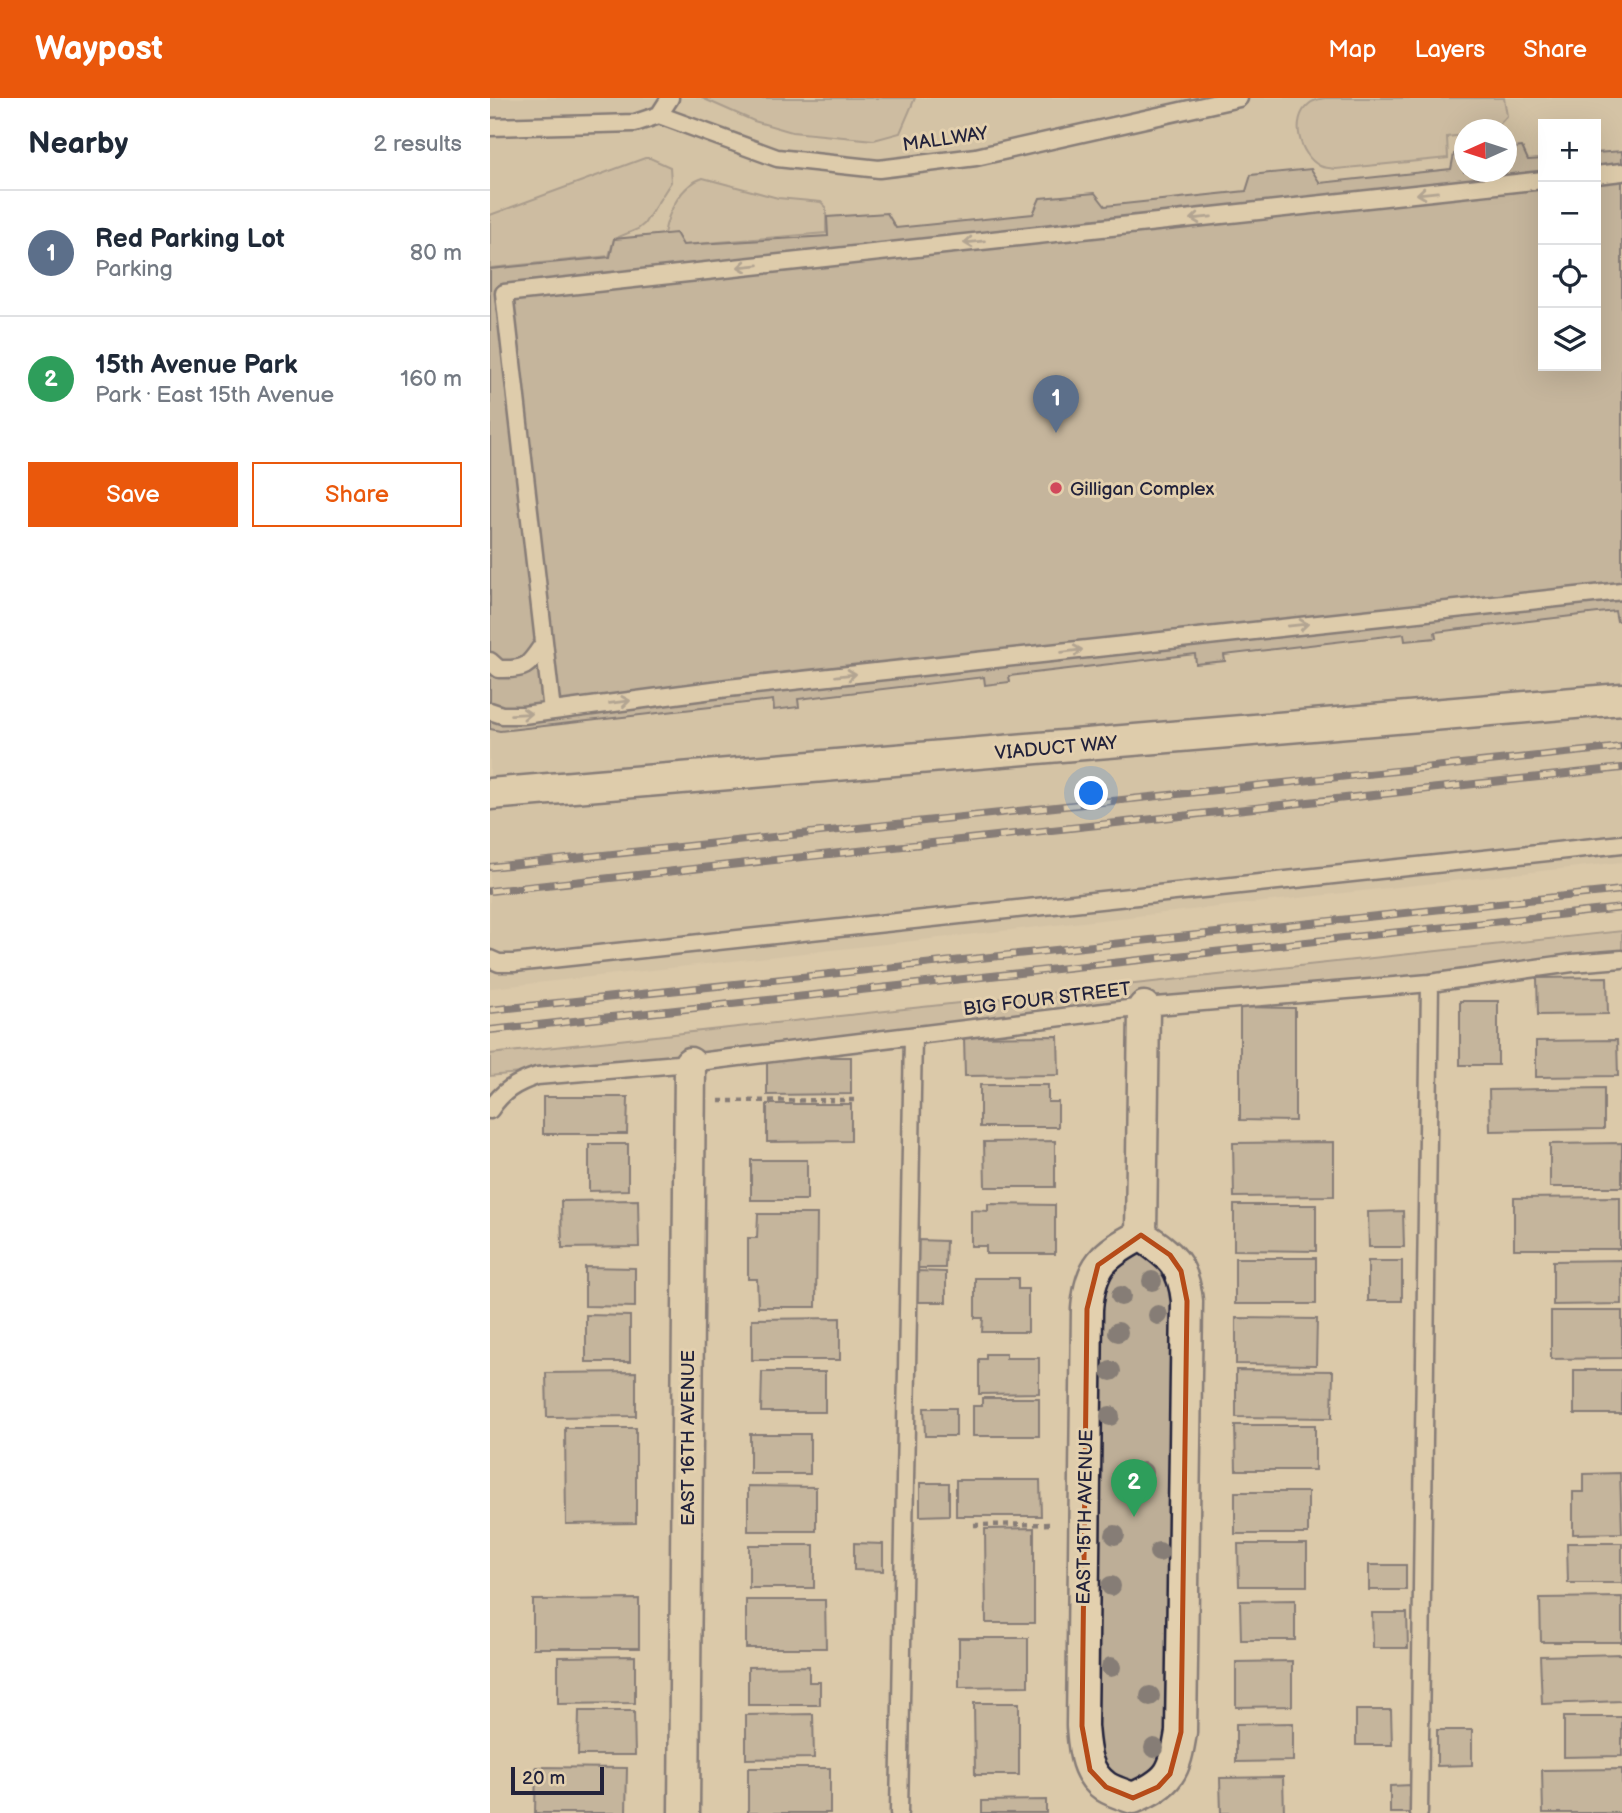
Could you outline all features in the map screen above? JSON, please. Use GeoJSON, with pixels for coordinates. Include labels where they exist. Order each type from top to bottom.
{"type":"FeatureCollection","features":[{"type":"Feature","properties":{"kind":"street","name":"VIADUCT WAY"},"geometry":{"type":"LineString","coordinates":[[490,794],[1622,699]]}},
{"type":"Feature","properties":{"kind":"street"},"geometry":{"type":"LineString","coordinates":[[1141,1235],[1144,1007]]}},
{"type":"Feature","properties":{"kind":"street","name":"EAST 16TH AVENUE"},"geometry":{"type":"LineString","coordinates":[[684,1813],[690,1063]]}},
{"type":"Feature","properties":{"kind":"street","name":"EAST 15TH AVENUE"},"geometry":{"type":"LineString","coordinates":[[1141,1235],[1170,1255],[1181,1271],[1186,1285],[1186,1384],[1181,1732],[1178,1755],[1170,1774],[1133,1806],[1106,1787],[1090,1770],[1084,1753],[1082,1726],[1087,1309],[1089,1284],[1098,1265],[1118,1247],[1141,1235]]}},
{"type":"Feature","properties":{"kind":"lane"},"geometry":{"type":"LineString","coordinates":[[490,127],[635,123],[659,115],[670,98]]}},
{"type":"Feature","properties":{"kind":"lane"},"geometry":{"type":"LineString","coordinates":[[1171,115],[1181,98]]}},
{"type":"Feature","properties":{"kind":"lane","name":"MALLWAY"},"geometry":{"type":"LineString","coordinates":[[659,115],[777,158],[879,169],[976,157],[1239,98]]}},
{"type":"Feature","properties":{"kind":"lane"},"geometry":{"type":"LineString","coordinates":[[1601,174],[1622,172]]}},
{"type":"Feature","properties":{"kind":"lane"},"geometry":{"type":"LineString","coordinates":[[552,711],[504,292],[1538,181]]}},
{"type":"Feature","properties":{"kind":"lane"},"geometry":{"type":"LineString","coordinates":[[490,712],[523,715],[755,685],[1622,591]]}},
{"type":"Feature","properties":{"kind":"lane"},"geometry":{"type":"LineString","coordinates":[[490,661],[499,669],[514,670],[529,665],[543,644]]}},
{"type":"Feature","properties":{"kind":"lane"},"geometry":{"type":"LineString","coordinates":[[490,959],[499,963],[514,963],[1622,844]]}},
{"type":"Feature","properties":{"kind":"lane","name":"BIG FOUR STREET"},"geometry":{"type":"LineString","coordinates":[[490,1110],[502,1093],[519,1082],[537,1076],[690,1063],[1144,1007],[1430,983],[1572,962],[1622,958]]}},
{"type":"Feature","properties":{"kind":"lane"},"geometry":{"type":"LineString","coordinates":[[1419,1813],[1430,983]]}},
{"type":"Feature","properties":{"kind":"lane"},"geometry":{"type":"LineString","coordinates":[[900,1813],[913,1036]]}},
{"type":"Feature","properties":{"kind":"path"},"geometry":{"type":"LineString","coordinates":[[714,1101],[855,1100]]}},
{"type":"Feature","properties":{"kind":"path"},"geometry":{"type":"LineString","coordinates":[[974,1525],[1059,1524]]}},
{"type":"Feature","properties":{"kind":"highlighted area"},"geometry":{"type":"Polygon","coordinates":[[[1141,1235],[1170,1255],[1181,1271],[1187,1301],[1181,1732],[1170,1774],[1158,1787],[1133,1798],[1106,1787],[1090,1770],[1082,1726],[1087,1309],[1098,1265],[1141,1235]]]}},
{"type":"Feature","properties":{"kind":"shaded area"},"geometry":{"type":"Polygon","coordinates":[[[490,98],[1622,98],[1622,862],[490,988],[490,98]]]}},
{"type":"Feature","properties":{"kind":"shaded area"},"geometry":{"type":"Polygon","coordinates":[[[702,98],[915,98],[900,133],[874,140],[792,132],[754,121],[702,98]]]}},
{"type":"Feature","properties":{"kind":"shaded area"},"geometry":{"type":"Polygon","coordinates":[[[1325,98],[1504,98],[1507,116],[1504,119],[1454,119],[1454,136],[1447,137],[1448,158],[1336,169],[1322,167],[1313,161],[1302,146],[1300,118],[1312,102],[1325,98]]]}},
{"type":"Feature","properties":{"kind":"shaded area"},"geometry":{"type":"Polygon","coordinates":[[[645,158],[670,167],[671,182],[644,224],[614,239],[609,256],[490,268],[490,215],[645,158]]]}},
{"type":"Feature","properties":{"kind":"shaded area"},"geometry":{"type":"Polygon","coordinates":[[[703,178],[778,198],[821,202],[826,207],[826,233],[683,245],[664,234],[666,226],[682,193],[703,178]]]}},
{"type":"Feature","properties":{"kind":"shaded area"},"geometry":{"type":"Polygon","coordinates":[[[1622,931],[1622,956],[490,1076],[490,1054],[1622,931]]]}},
{"type":"Feature","properties":{"kind":"shaded area"},"geometry":{"type":"Polygon","coordinates":[[[1141,1235],[1181,1271],[1181,1732],[1133,1798],[1090,1770],[1098,1265],[1141,1235]]]}},
{"type":"Feature","properties":{"kind":"building","name":"Gilligan Complex"},"geometry":{"type":"Polygon","coordinates":[[[1522,147],[1528,160],[1538,159],[1538,371],[1601,371],[1601,153],[1622,151],[1622,620],[1617,621],[1615,611],[1435,632],[1436,638],[1405,641],[1404,634],[1224,655],[1225,661],[1196,664],[1195,654],[1009,676],[1010,682],[985,685],[984,677],[798,699],[799,707],[774,710],[773,700],[500,731],[490,729],[490,269],[610,257],[614,239],[676,233],[683,245],[828,236],[827,217],[887,213],[896,228],[1033,214],[1040,198],[1095,193],[1105,206],[1246,191],[1251,175],[1311,169],[1320,183],[1451,169],[1454,154],[1454,182],[1517,182],[1517,148],[1522,147]]]}},
{"type":"Feature","properties":{"kind":"building"},"geometry":{"type":"Polygon","coordinates":[[[1607,977],[1608,1014],[1538,1015],[1537,978],[1607,977]]]}},
{"type":"Feature","properties":{"kind":"building"},"geometry":{"type":"Polygon","coordinates":[[[1460,1001],[1498,1001],[1498,1065],[1460,1065],[1460,1001]]]}},
{"type":"Feature","properties":{"kind":"building"},"geometry":{"type":"Polygon","coordinates":[[[1240,1007],[1295,1008],[1295,1121],[1240,1120],[1240,1007]]]}},
{"type":"Feature","properties":{"kind":"building"},"geometry":{"type":"Polygon","coordinates":[[[1058,1036],[1059,1075],[965,1076],[964,1037],[1058,1036]]]}},
{"type":"Feature","properties":{"kind":"building"},"geometry":{"type":"Polygon","coordinates":[[[1617,1040],[1618,1076],[1536,1077],[1536,1041],[1617,1040]]]}},
{"type":"Feature","properties":{"kind":"building"},"geometry":{"type":"Polygon","coordinates":[[[767,1057],[851,1057],[851,1094],[767,1095],[767,1057]]]}},
{"type":"Feature","properties":{"kind":"building"},"geometry":{"type":"Polygon","coordinates":[[[980,1085],[1048,1085],[1048,1102],[1058,1102],[1058,1127],[980,1127],[980,1085]]]}},
{"type":"Feature","properties":{"kind":"building"},"geometry":{"type":"Polygon","coordinates":[[[1604,1088],[1604,1129],[1490,1131],[1489,1090],[1604,1088]]]}},
{"type":"Feature","properties":{"kind":"building"},"geometry":{"type":"Polygon","coordinates":[[[543,1097],[628,1097],[627,1134],[543,1134],[543,1097]]]}},
{"type":"Feature","properties":{"kind":"building"},"geometry":{"type":"Polygon","coordinates":[[[767,1104],[851,1104],[851,1141],[767,1142],[767,1104]]]}},
{"type":"Feature","properties":{"kind":"building"},"geometry":{"type":"Polygon","coordinates":[[[1055,1141],[1055,1187],[985,1187],[984,1142],[1055,1141]]]}},
{"type":"Feature","properties":{"kind":"building"},"geometry":{"type":"Polygon","coordinates":[[[1334,1142],[1334,1196],[1234,1197],[1233,1143],[1334,1142]]]}},
{"type":"Feature","properties":{"kind":"building"},"geometry":{"type":"Polygon","coordinates":[[[1622,1143],[1622,1187],[1550,1187],[1550,1144],[1622,1143]]]}},
{"type":"Feature","properties":{"kind":"building"},"geometry":{"type":"Polygon","coordinates":[[[589,1144],[628,1144],[628,1190],[589,1191],[589,1144]]]}},
{"type":"Feature","properties":{"kind":"building"},"geometry":{"type":"Polygon","coordinates":[[[751,1160],[807,1160],[807,1200],[751,1200],[751,1160]]]}},
{"type":"Feature","properties":{"kind":"building"},"geometry":{"type":"Polygon","coordinates":[[[1620,1197],[1620,1249],[1514,1249],[1514,1198],[1620,1197]]]}},
{"type":"Feature","properties":{"kind":"building"},"geometry":{"type":"Polygon","coordinates":[[[638,1200],[639,1247],[562,1248],[561,1201],[638,1200]]]}},
{"type":"Feature","properties":{"kind":"building"},"geometry":{"type":"Polygon","coordinates":[[[988,1204],[1055,1205],[1055,1254],[986,1254],[986,1246],[971,1246],[971,1210],[988,1211],[988,1204]]]}},
{"type":"Feature","properties":{"kind":"building"},"geometry":{"type":"Polygon","coordinates":[[[1234,1205],[1316,1205],[1316,1251],[1234,1250],[1234,1205]]]}},
{"type":"Feature","properties":{"kind":"building"},"geometry":{"type":"Polygon","coordinates":[[[1403,1211],[1404,1247],[1369,1247],[1368,1212],[1403,1211]]]}},
{"type":"Feature","properties":{"kind":"building"},"geometry":{"type":"Polygon","coordinates":[[[758,1214],[817,1214],[816,1307],[758,1307],[757,1279],[748,1279],[748,1238],[757,1238],[758,1214]]]}},
{"type":"Feature","properties":{"kind":"building"},"geometry":{"type":"Polygon","coordinates":[[[917,1240],[946,1241],[945,1268],[917,1268],[917,1240]]]}},
{"type":"Feature","properties":{"kind":"building"},"geometry":{"type":"Polygon","coordinates":[[[1235,1258],[1316,1258],[1316,1304],[1235,1304],[1235,1258]]]}},
{"type":"Feature","properties":{"kind":"building"},"geometry":{"type":"Polygon","coordinates":[[[1622,1260],[1622,1304],[1553,1305],[1553,1261],[1622,1260]]]}},
{"type":"Feature","properties":{"kind":"building"},"geometry":{"type":"Polygon","coordinates":[[[1368,1261],[1402,1261],[1402,1301],[1368,1301],[1368,1261]]]}},
{"type":"Feature","properties":{"kind":"building"},"geometry":{"type":"Polygon","coordinates":[[[585,1267],[635,1268],[635,1307],[585,1306],[585,1267]]]}},
{"type":"Feature","properties":{"kind":"building"},"geometry":{"type":"Polygon","coordinates":[[[917,1271],[946,1272],[946,1302],[917,1302],[917,1271]]]}},
{"type":"Feature","properties":{"kind":"building"},"geometry":{"type":"Polygon","coordinates":[[[975,1278],[1018,1278],[1018,1289],[1028,1289],[1028,1332],[982,1332],[983,1318],[975,1318],[975,1278]]]}},
{"type":"Feature","properties":{"kind":"building"},"geometry":{"type":"Polygon","coordinates":[[[1551,1311],[1622,1311],[1622,1358],[1551,1359],[1551,1311]]]}},
{"type":"Feature","properties":{"kind":"building"},"geometry":{"type":"Polygon","coordinates":[[[586,1315],[630,1316],[630,1362],[586,1362],[586,1315]]]}},
{"type":"Feature","properties":{"kind":"building"},"geometry":{"type":"Polygon","coordinates":[[[840,1318],[840,1360],[752,1360],[752,1319],[840,1318]]]}},
{"type":"Feature","properties":{"kind":"building"},"geometry":{"type":"Polygon","coordinates":[[[1236,1318],[1317,1319],[1316,1365],[1236,1364],[1236,1318]]]}},
{"type":"Feature","properties":{"kind":"building"},"geometry":{"type":"Polygon","coordinates":[[[986,1354],[1006,1354],[1006,1358],[1039,1358],[1039,1393],[979,1394],[979,1359],[986,1359],[986,1354]]]}},
{"type":"Feature","properties":{"kind":"building"},"geometry":{"type":"Polygon","coordinates":[[[1236,1370],[1333,1371],[1332,1418],[1236,1417],[1236,1370]]]}},
{"type":"Feature","properties":{"kind":"building"},"geometry":{"type":"Polygon","coordinates":[[[1574,1370],[1622,1370],[1622,1414],[1574,1414],[1574,1370]]]}},
{"type":"Feature","properties":{"kind":"building"},"geometry":{"type":"Polygon","coordinates":[[[636,1372],[636,1416],[547,1417],[546,1373],[636,1372]]]}},
{"type":"Feature","properties":{"kind":"building"},"geometry":{"type":"Polygon","coordinates":[[[762,1372],[825,1372],[825,1412],[761,1412],[762,1372]]]}},
{"type":"Feature","properties":{"kind":"building"},"geometry":{"type":"Polygon","coordinates":[[[982,1398],[1039,1398],[1039,1436],[973,1436],[973,1406],[982,1406],[982,1398]]]}},
{"type":"Feature","properties":{"kind":"building"},"geometry":{"type":"Polygon","coordinates":[[[924,1408],[956,1408],[956,1436],[925,1436],[924,1408]]]}},
{"type":"Feature","properties":{"kind":"building"},"geometry":{"type":"Polygon","coordinates":[[[1235,1425],[1315,1425],[1315,1470],[1236,1470],[1235,1425]]]}},
{"type":"Feature","properties":{"kind":"building"},"geometry":{"type":"Polygon","coordinates":[[[565,1428],[636,1428],[636,1523],[566,1524],[565,1428]]]}},
{"type":"Feature","properties":{"kind":"building"},"geometry":{"type":"Polygon","coordinates":[[[750,1434],[810,1434],[810,1474],[750,1474],[750,1434]]]}},
{"type":"Feature","properties":{"kind":"building"},"geometry":{"type":"Polygon","coordinates":[[[1620,1473],[1622,1533],[1573,1534],[1573,1492],[1584,1492],[1584,1474],[1620,1473]]]}},
{"type":"Feature","properties":{"kind":"building"},"geometry":{"type":"Polygon","coordinates":[[[956,1480],[1040,1480],[1041,1516],[956,1516],[956,1480]]]}},
{"type":"Feature","properties":{"kind":"building"},"geometry":{"type":"Polygon","coordinates":[[[920,1483],[949,1483],[949,1515],[920,1516],[920,1483]]]}},
{"type":"Feature","properties":{"kind":"building"},"geometry":{"type":"Polygon","coordinates":[[[748,1486],[816,1487],[816,1531],[748,1531],[748,1486]]]}},
{"type":"Feature","properties":{"kind":"building"},"geometry":{"type":"Polygon","coordinates":[[[1235,1492],[1308,1492],[1308,1534],[1235,1534],[1235,1492]]]}},
{"type":"Feature","properties":{"kind":"building"},"geometry":{"type":"Polygon","coordinates":[[[1034,1528],[1034,1623],[986,1623],[985,1529],[1034,1528]]]}},
{"type":"Feature","properties":{"kind":"building"},"geometry":{"type":"Polygon","coordinates":[[[854,1543],[883,1544],[883,1571],[854,1570],[854,1543]]]}},
{"type":"Feature","properties":{"kind":"building"},"geometry":{"type":"Polygon","coordinates":[[[1567,1543],[1622,1543],[1622,1583],[1568,1583],[1567,1543]]]}},
{"type":"Feature","properties":{"kind":"building"},"geometry":{"type":"Polygon","coordinates":[[[1238,1544],[1307,1544],[1307,1586],[1239,1586],[1238,1544]]]}},
{"type":"Feature","properties":{"kind":"building"},"geometry":{"type":"Polygon","coordinates":[[[749,1545],[814,1545],[814,1588],[749,1588],[749,1545]]]}},
{"type":"Feature","properties":{"kind":"building"},"geometry":{"type":"Polygon","coordinates":[[[1369,1565],[1406,1565],[1406,1590],[1369,1590],[1369,1565]]]}},
{"type":"Feature","properties":{"kind":"building"},"geometry":{"type":"Polygon","coordinates":[[[1622,1597],[1622,1642],[1541,1642],[1540,1598],[1622,1597]]]}},
{"type":"Feature","properties":{"kind":"building"},"geometry":{"type":"Polygon","coordinates":[[[639,1599],[639,1648],[533,1648],[533,1600],[639,1599]]]}},
{"type":"Feature","properties":{"kind":"building"},"geometry":{"type":"Polygon","coordinates":[[[746,1600],[825,1600],[826,1648],[746,1648],[746,1600]]]}},
{"type":"Feature","properties":{"kind":"building"},"geometry":{"type":"Polygon","coordinates":[[[1295,1600],[1295,1640],[1241,1640],[1240,1601],[1295,1600]]]}},
{"type":"Feature","properties":{"kind":"building"},"geometry":{"type":"Polygon","coordinates":[[[1372,1613],[1407,1613],[1408,1648],[1373,1648],[1372,1613]]]}},
{"type":"Feature","properties":{"kind":"building"},"geometry":{"type":"Polygon","coordinates":[[[959,1638],[1028,1638],[1028,1686],[959,1687],[959,1638]]]}},
{"type":"Feature","properties":{"kind":"building"},"geometry":{"type":"Polygon","coordinates":[[[1622,1654],[1622,1701],[1542,1704],[1540,1656],[1622,1654]]]}},
{"type":"Feature","properties":{"kind":"building"},"geometry":{"type":"Polygon","coordinates":[[[635,1656],[635,1703],[558,1704],[558,1657],[635,1656]]]}},
{"type":"Feature","properties":{"kind":"building"},"geometry":{"type":"Polygon","coordinates":[[[1292,1661],[1292,1706],[1236,1707],[1236,1662],[1292,1661]]]}},
{"type":"Feature","properties":{"kind":"building"},"geometry":{"type":"Polygon","coordinates":[[[809,1666],[809,1682],[820,1682],[820,1705],[748,1705],[748,1667],[809,1666]]]}},
{"type":"Feature","properties":{"kind":"building"},"geometry":{"type":"Polygon","coordinates":[[[974,1703],[1019,1703],[1019,1775],[975,1775],[974,1703]]]}},
{"type":"Feature","properties":{"kind":"building"},"geometry":{"type":"Polygon","coordinates":[[[1356,1710],[1391,1710],[1392,1745],[1356,1745],[1356,1710]]]}},
{"type":"Feature","properties":{"kind":"building"},"geometry":{"type":"Polygon","coordinates":[[[579,1711],[634,1711],[635,1755],[578,1755],[579,1711]]]}},
{"type":"Feature","properties":{"kind":"building"},"geometry":{"type":"Polygon","coordinates":[[[813,1714],[814,1758],[746,1759],[746,1715],[813,1714]]]}},
{"type":"Feature","properties":{"kind":"building"},"geometry":{"type":"Polygon","coordinates":[[[1564,1717],[1622,1717],[1622,1756],[1564,1757],[1564,1717]]]}},
{"type":"Feature","properties":{"kind":"building"},"geometry":{"type":"Polygon","coordinates":[[[1293,1723],[1293,1761],[1236,1762],[1236,1724],[1293,1723]]]}},
{"type":"Feature","properties":{"kind":"building"},"geometry":{"type":"Polygon","coordinates":[[[1437,1730],[1472,1730],[1472,1765],[1437,1766],[1437,1730]]]}},
{"type":"Feature","properties":{"kind":"building"},"geometry":{"type":"Polygon","coordinates":[[[536,1767],[627,1768],[626,1813],[535,1813],[536,1767]]]}},
{"type":"Feature","properties":{"kind":"building"},"geometry":{"type":"Polygon","coordinates":[[[748,1768],[830,1768],[830,1813],[748,1813],[748,1768]]]}},
{"type":"Feature","properties":{"kind":"building"},"geometry":{"type":"Polygon","coordinates":[[[1622,1769],[1622,1813],[1543,1813],[1542,1770],[1622,1769]]]}},
{"type":"Feature","properties":{"kind":"building"},"geometry":{"type":"Polygon","coordinates":[[[1283,1777],[1284,1813],[1221,1813],[1220,1778],[1283,1777]]]}},
{"type":"Feature","properties":{"kind":"building"},"geometry":{"type":"Polygon","coordinates":[[[1410,1785],[1410,1813],[1390,1813],[1390,1786],[1410,1785]]]}},
{"type":"Feature","properties":{"kind":"building"},"geometry":{"type":"Polygon","coordinates":[[[1046,1800],[1046,1813],[982,1813],[982,1801],[1046,1800]]]}},
{"type":"Feature","properties":{"kind":"railway"},"geometry":{"type":"LineString","coordinates":[[490,867],[1622,747]]}},
{"type":"Feature","properties":{"kind":"railway"},"geometry":{"type":"LineString","coordinates":[[490,891],[1622,768]]}},
{"type":"Feature","properties":{"kind":"railway"},"geometry":{"type":"LineString","coordinates":[[490,1010],[1622,890]]}},
{"type":"Feature","properties":{"kind":"railway"},"geometry":{"type":"LineString","coordinates":[[490,1030],[1622,908]]}},
{"type":"Feature","properties":{"kind":"place","name":"Red Parking Lot"},"geometry":{"type":"Point","coordinates":[1056,433]}},
{"type":"Feature","properties":{"kind":"place","name":"Gilligan Complex"},"geometry":{"type":"Point","coordinates":[1056,488]}},
{"type":"Feature","properties":{"kind":"place","name":"15th Avenue Park"},"geometry":{"type":"Point","coordinates":[1134,1517]}}]}
